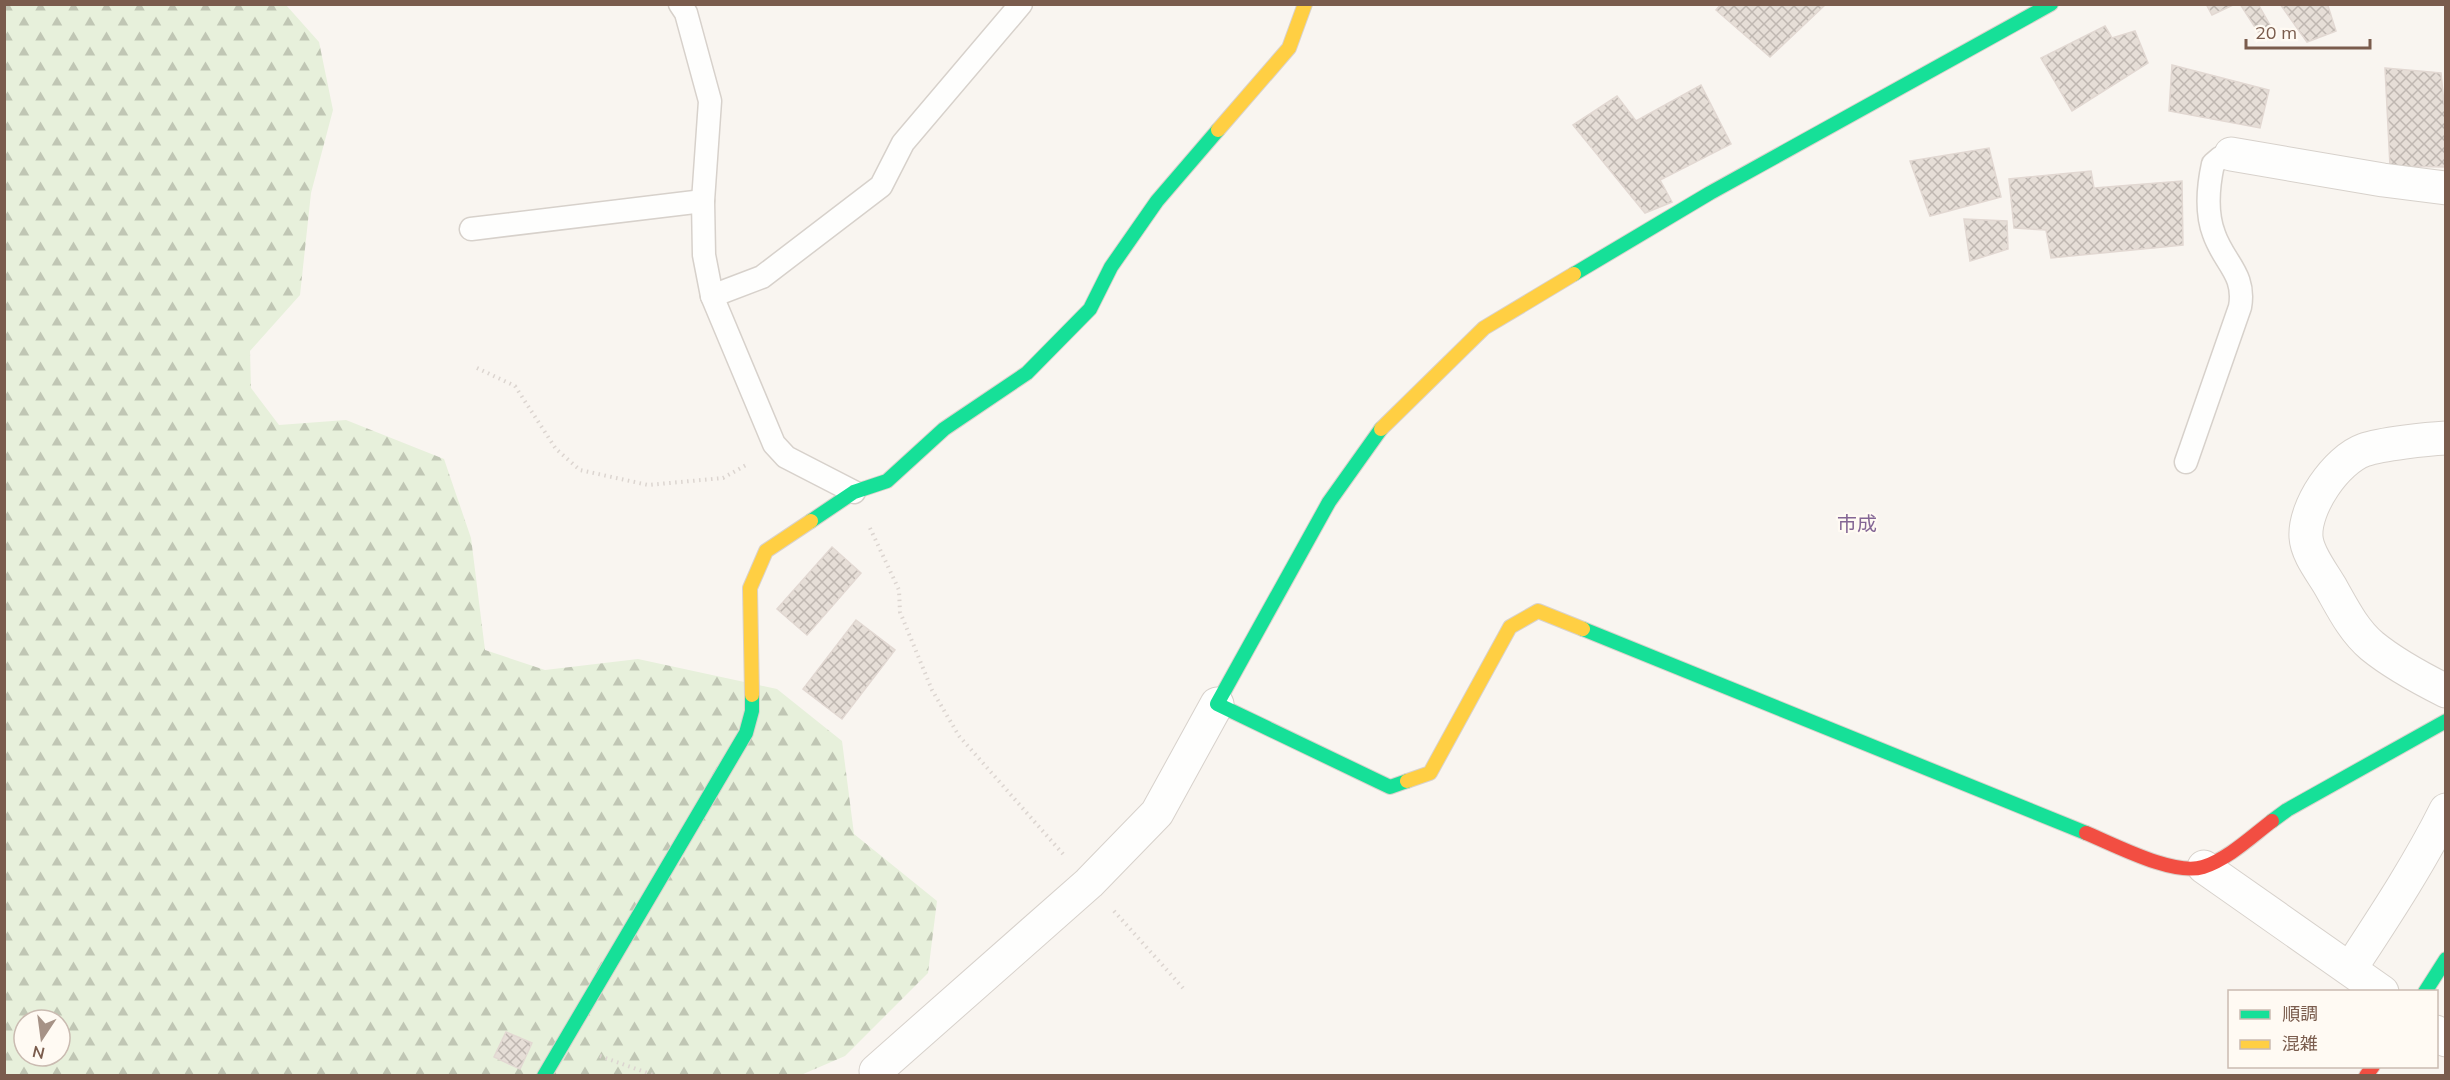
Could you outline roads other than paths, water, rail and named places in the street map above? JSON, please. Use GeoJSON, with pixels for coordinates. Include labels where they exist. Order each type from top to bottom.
{"type":"FeatureCollection","features":[{"type":"Feature","properties":{"kind":"street"},"geometry":{"type":"LineString","coordinates":[[544,1076],[746,733],[752,711],[750,588],[766,551],[854,492],[887,482],[944,429],[1027,373],[1090,309],[1111,267],[1157,201],[1289,48],[1305,4]]}},
{"type":"Feature","properties":{"kind":"street"},"geometry":{"type":"LineString","coordinates":[[876,1071],[1089,883],[1157,813],[1329,502],[1380,430],[1484,328],[1710,194],[2051,4]]}},
{"type":"Feature","properties":{"kind":"street"},"geometry":{"type":"LineString","coordinates":[[2231,154],[2383,180],[2445,188]]}},
{"type":"Feature","properties":{"kind":"street"},"geometry":{"type":"LineString","coordinates":[[2445,438],[2365,450],[2347,459],[2332,475],[2317,497],[2309,518],[2306,537],[2311,553],[2350,621],[2370,645],[2402,668],[2445,692]]}},
{"type":"Feature","properties":{"kind":"street"},"geometry":{"type":"LineString","coordinates":[[1217,704],[1390,787],[1430,773],[1510,627],[1538,611],[2170,867],[2190,870],[2204,867],[2221,859],[2287,810],[2445,721]]}},
{"type":"Feature","properties":{"kind":"street"},"geometry":{"type":"LineString","coordinates":[[2350,969],[2397,896],[2431,839],[2445,810]]}},
{"type":"Feature","properties":{"kind":"street"},"geometry":{"type":"LineString","coordinates":[[2204,867],[2379,990]]}},
{"type":"Feature","properties":{"kind":"street"},"geometry":{"type":"LineString","coordinates":[[2426,990],[2445,958]]}},
{"type":"Feature","properties":{"kind":"lane"},"geometry":{"type":"LineString","coordinates":[[712,296],[762,277],[881,186],[903,143],[1021,4]]}},
{"type":"Feature","properties":{"kind":"lane"},"geometry":{"type":"LineString","coordinates":[[690,7],[710,101],[703,201],[704,255],[712,296],[774,444],[786,457],[854,492]]}},
{"type":"Feature","properties":{"kind":"lane"},"geometry":{"type":"LineString","coordinates":[[2186,462],[2240,307],[2243,292],[2239,280],[2214,236],[2208,215],[2213,165],[2220,158],[2231,154]]}},
{"type":"Feature","properties":{"kind":"lane"},"geometry":{"type":"LineString","coordinates":[[471,229],[703,201]]}},
{"type":"Feature","properties":{"kind":"district","name":"市成"},"geometry":{"type":"Point","coordinates":[1857,523]}}]}
